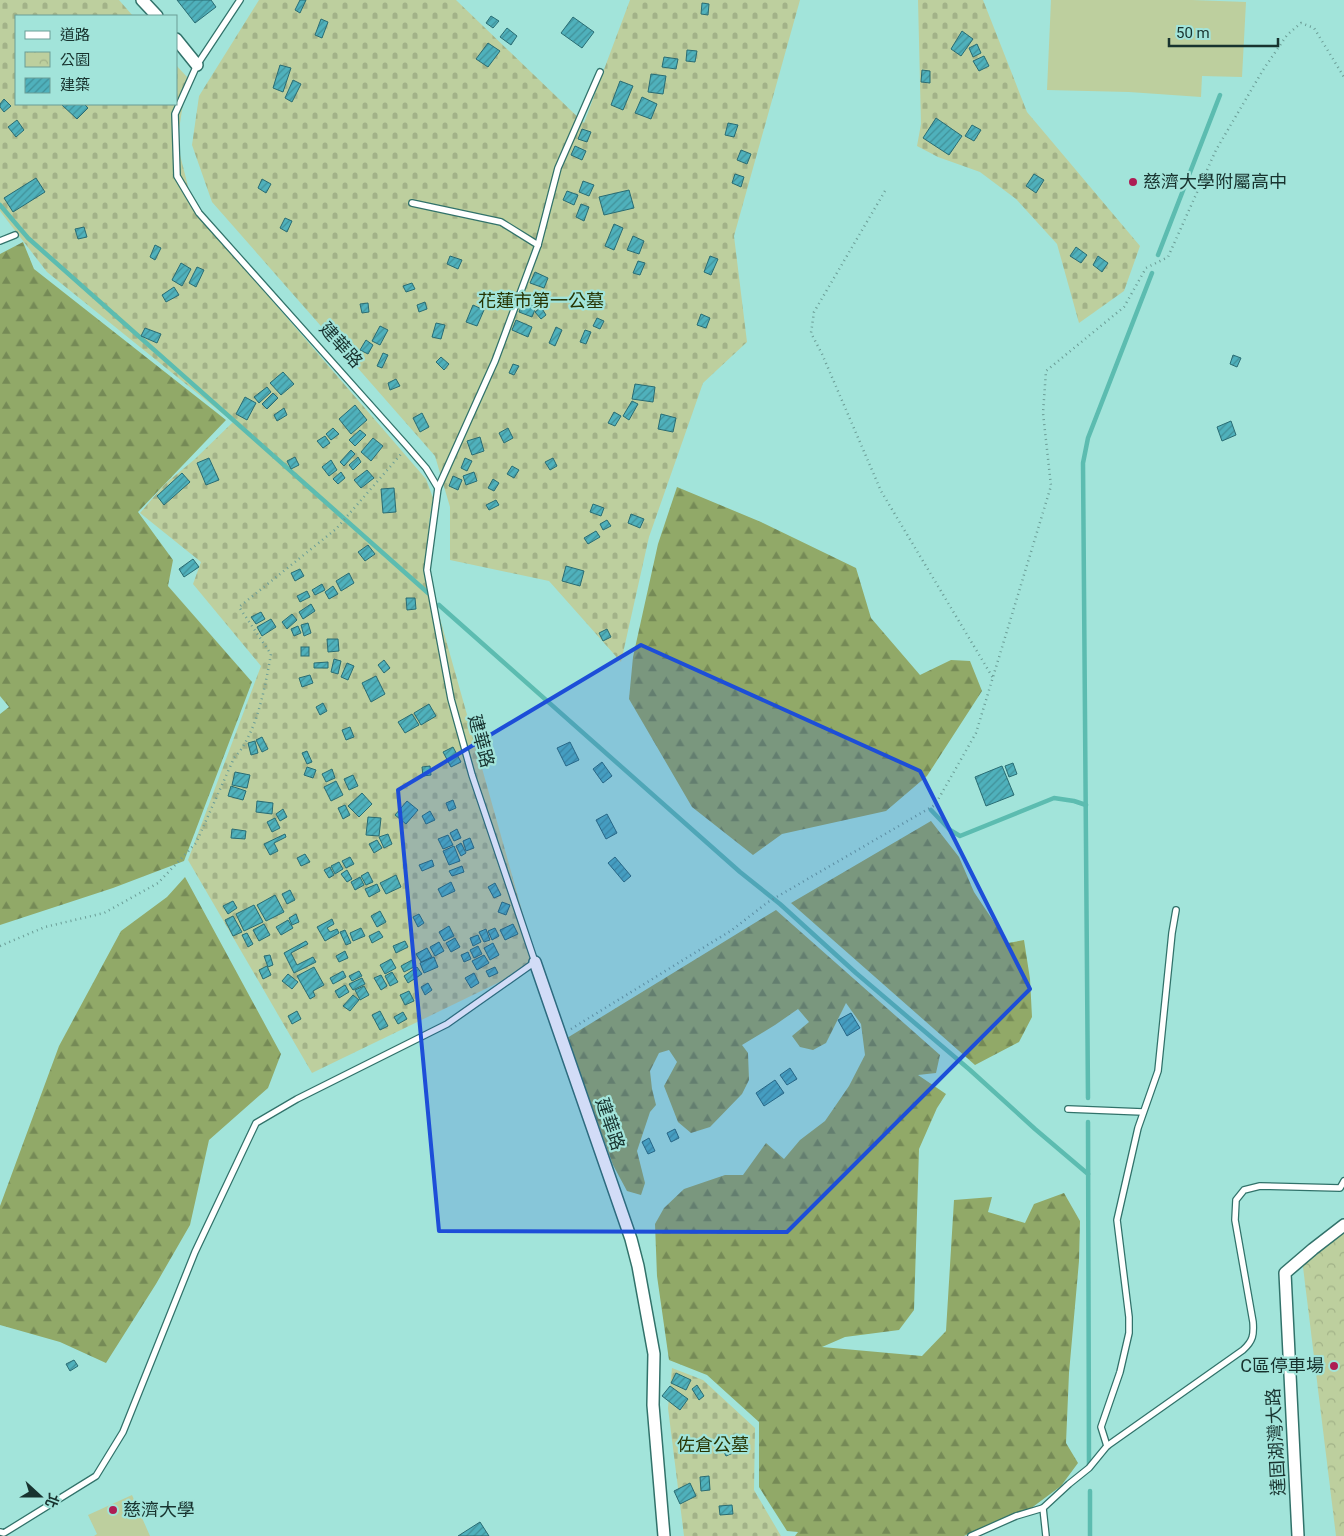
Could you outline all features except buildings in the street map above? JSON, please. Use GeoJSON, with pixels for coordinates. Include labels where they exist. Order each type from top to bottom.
{"type":"FeatureCollection","features":[{"type":"Feature","properties":{"kind":"street"},"geometry":{"type":"LineString","coordinates":[[142,0],[156,15]]}},
{"type":"Feature","properties":{"kind":"street"},"geometry":{"type":"LineString","coordinates":[[178,41],[197,65]]}},
{"type":"Feature","properties":{"kind":"street","name":"建華路"},"geometry":{"type":"LineString","coordinates":[[535,962],[631,1239],[638,1266],[654,1354],[653,1405],[664,1536]]}},
{"type":"Feature","properties":{"kind":"street","name":"達固湖灣大路"},"geometry":{"type":"LineString","coordinates":[[1298,1536],[1285,1273],[1344,1225]]}},
{"type":"Feature","properties":{"kind":"lane","name":"建華路"},"geometry":{"type":"LineString","coordinates":[[240,0],[197,65],[175,114],[177,176],[199,213],[407,446],[426,468],[438,488],[426,570],[450,690],[472,775],[535,962]]}},
{"type":"Feature","properties":{"kind":"lane"},"geometry":{"type":"LineString","coordinates":[[438,488],[494,361],[538,245],[558,168],[600,72]]}},
{"type":"Feature","properties":{"kind":"lane"},"geometry":{"type":"LineString","coordinates":[[412,203],[501,222],[538,245]]}},
{"type":"Feature","properties":{"kind":"lane"},"geometry":{"type":"LineString","coordinates":[[0,241],[15,235]]}},
{"type":"Feature","properties":{"kind":"lane"},"geometry":{"type":"LineString","coordinates":[[1107,1446],[1101,1428],[1120,1372],[1129,1333],[1129,1317],[1117,1220],[1138,1128],[1158,1071],[1176,910]]}},
{"type":"Feature","properties":{"kind":"lane"},"geometry":{"type":"LineString","coordinates":[[0,1532],[4,1533],[96,1476],[123,1432],[195,1252],[256,1123],[298,1099],[447,1024],[535,962]]}},
{"type":"Feature","properties":{"kind":"lane"},"geometry":{"type":"LineString","coordinates":[[1068,1108],[1143,1112]]}},
{"type":"Feature","properties":{"kind":"lane"},"geometry":{"type":"LineString","coordinates":[[971,1536],[1016,1516],[1043,1508],[1090,1468],[1107,1446],[1251,1343],[1254,1333],[1253,1322],[1235,1220],[1236,1200],[1244,1190],[1260,1186],[1340,1188],[1344,1181]]}},
{"type":"Feature","properties":{"kind":"lane"},"geometry":{"type":"LineString","coordinates":[[1043,1508],[1046,1536]]}},
{"type":"Feature","properties":{"kind":"path"},"geometry":{"type":"LineString","coordinates":[[560,1036],[732,930],[780,894],[935,805],[976,733],[1051,486],[1043,413],[1046,371],[1124,307],[1146,268],[1168,257],[1216,150],[1262,70],[1287,35],[1302,23],[1314,28],[1344,77]]}},
{"type":"Feature","properties":{"kind":"path"},"geometry":{"type":"LineString","coordinates":[[885,191],[814,312],[811,333],[822,354],[881,491],[993,678]]}},
{"type":"Feature","properties":{"kind":"path"},"geometry":{"type":"LineString","coordinates":[[0,946],[45,928],[104,913],[158,883],[196,843],[234,758],[244,748],[262,699],[271,654],[239,607],[340,524],[407,446]]}},
{"type":"Feature","properties":{"kind":"highlighted area"},"geometry":{"type":"Polygon","coordinates":[[[641,645],[920,771],[1030,989],[787,1232],[439,1231],[398,790],[641,645]]]}},
{"type":"Feature","properties":{"kind":"green space"},"geometry":{"type":"Polygon","coordinates":[[[0,0],[119,0],[132,15],[15,15],[15,105],[178,105],[178,67],[187,77],[177,143],[194,210],[426,479],[433,498],[429,523],[427,584],[430,583],[537,964],[312,1073],[188,860],[261,666],[193,584],[201,562],[140,513],[165,484],[195,459],[233,422],[47,272],[0,211],[0,0]]]}},
{"type":"Feature","properties":{"kind":"green space","name":"花蓮市第一公墓"},"geometry":{"type":"Polygon","coordinates":[[[259,0],[456,0],[584,123],[630,0],[800,0],[734,236],[747,342],[703,383],[649,537],[621,662],[549,581],[450,560],[450,507],[435,456],[212,202],[192,145],[199,96],[259,0]]]}},
{"type":"Feature","properties":{"kind":"green space"},"geometry":{"type":"Polygon","coordinates":[[[918,0],[983,0],[1027,112],[1140,246],[1124,291],[1079,323],[1057,244],[1016,199],[980,172],[938,157],[917,146],[921,124],[918,0]]]}},
{"type":"Feature","properties":{"kind":"green space"},"geometry":{"type":"Polygon","coordinates":[[[1051,0],[1246,2],[1242,77],[1202,76],[1201,97],[1129,92],[1047,90],[1051,0]]]}},
{"type":"Feature","properties":{"kind":"green space"},"geometry":{"type":"Polygon","coordinates":[[[23,242],[34,269],[226,420],[138,512],[173,560],[168,586],[252,682],[184,861],[113,888],[0,925],[0,714],[9,707],[0,696],[0,254],[23,242]]]}},
{"type":"Feature","properties":{"kind":"green space"},"geometry":{"type":"Polygon","coordinates":[[[677,487],[761,522],[856,568],[871,618],[920,675],[951,660],[970,661],[982,691],[927,776],[886,811],[782,834],[753,855],[692,807],[629,699],[633,657],[658,544],[677,487]]]}},
{"type":"Feature","properties":{"kind":"green space"},"geometry":{"type":"Polygon","coordinates":[[[931,821],[959,857],[974,892],[1008,943],[1024,940],[1030,979],[1032,1017],[1019,1042],[975,1065],[791,903],[931,821]]]}},
{"type":"Feature","properties":{"kind":"green space"},"geometry":{"type":"Polygon","coordinates":[[[185,877],[281,1054],[268,1088],[209,1140],[190,1225],[156,1284],[106,1363],[60,1342],[0,1325],[0,1206],[59,1046],[121,931],[167,897],[185,877]]]}},
{"type":"Feature","properties":{"kind":"green space"},"geometry":{"type":"Polygon","coordinates":[[[776,910],[940,1055],[936,1073],[918,1075],[946,1094],[937,1108],[919,1149],[914,1310],[899,1330],[845,1337],[822,1347],[922,1356],[946,1331],[954,1200],[992,1197],[988,1212],[1025,1223],[1034,1204],[1064,1193],[1080,1221],[1079,1261],[1069,1373],[1066,1443],[1078,1463],[1061,1486],[1030,1509],[964,1536],[795,1536],[798,1532],[787,1531],[759,1487],[759,1422],[707,1375],[669,1360],[657,1276],[655,1224],[664,1208],[684,1189],[725,1175],[743,1175],[766,1143],[784,1159],[800,1140],[825,1121],[849,1086],[865,1055],[861,1024],[846,1003],[826,1043],[813,1050],[800,1047],[792,1036],[809,1022],[798,1009],[742,1045],[748,1053],[749,1080],[742,1094],[710,1127],[691,1133],[678,1122],[664,1086],[677,1062],[669,1050],[659,1053],[650,1071],[656,1105],[650,1112],[637,1151],[645,1183],[641,1195],[627,1191],[613,1165],[567,1038],[776,910]]]}},
{"type":"Feature","properties":{"kind":"green space"},"geometry":{"type":"Polygon","coordinates":[[[1344,1230],[1344,1536],[1336,1536],[1303,1267],[1330,1232],[1344,1230]]]}},
{"type":"Feature","properties":{"kind":"green space","name":"佐倉公墓"},"geometry":{"type":"Polygon","coordinates":[[[672,1368],[703,1380],[755,1428],[754,1490],[781,1536],[684,1536],[668,1408],[672,1368]]]}},
{"type":"Feature","properties":{"kind":"green space"},"geometry":{"type":"Polygon","coordinates":[[[132,1495],[150,1536],[94,1536],[97,1534],[88,1515],[132,1495]]]}},
{"type":"Feature","properties":{"kind":"waterway"},"geometry":{"type":"LineString","coordinates":[[1158,255],[1220,95]]}},
{"type":"Feature","properties":{"kind":"waterway"},"geometry":{"type":"LineString","coordinates":[[0,205],[28,238],[428,593]]}},
{"type":"Feature","properties":{"kind":"waterway"},"geometry":{"type":"LineString","coordinates":[[1088,1098],[1083,463],[1088,438],[1152,273]]}},
{"type":"Feature","properties":{"kind":"waterway"},"geometry":{"type":"LineString","coordinates":[[439,605],[740,872],[780,904],[856,973],[1088,1174]]}},
{"type":"Feature","properties":{"kind":"waterway"},"geometry":{"type":"LineString","coordinates":[[931,810],[950,830],[960,836],[1054,798],[1086,805]]}},
{"type":"Feature","properties":{"kind":"waterway"},"geometry":{"type":"LineString","coordinates":[[1088,1122],[1089,1468]]}},
{"type":"Feature","properties":{"kind":"waterway"},"geometry":{"type":"LineString","coordinates":[[1090,1491],[1090,1536]]}},
{"type":"Feature","properties":{"kind":"place","name":"慈濟大學附屬高中"},"geometry":{"type":"Point","coordinates":[1133,182]}},
{"type":"Feature","properties":{"kind":"place","name":"C區停車場"},"geometry":{"type":"Point","coordinates":[1334,1366]}},
{"type":"Feature","properties":{"kind":"place","name":"慈濟大學"},"geometry":{"type":"Point","coordinates":[113,1510]}}]}
